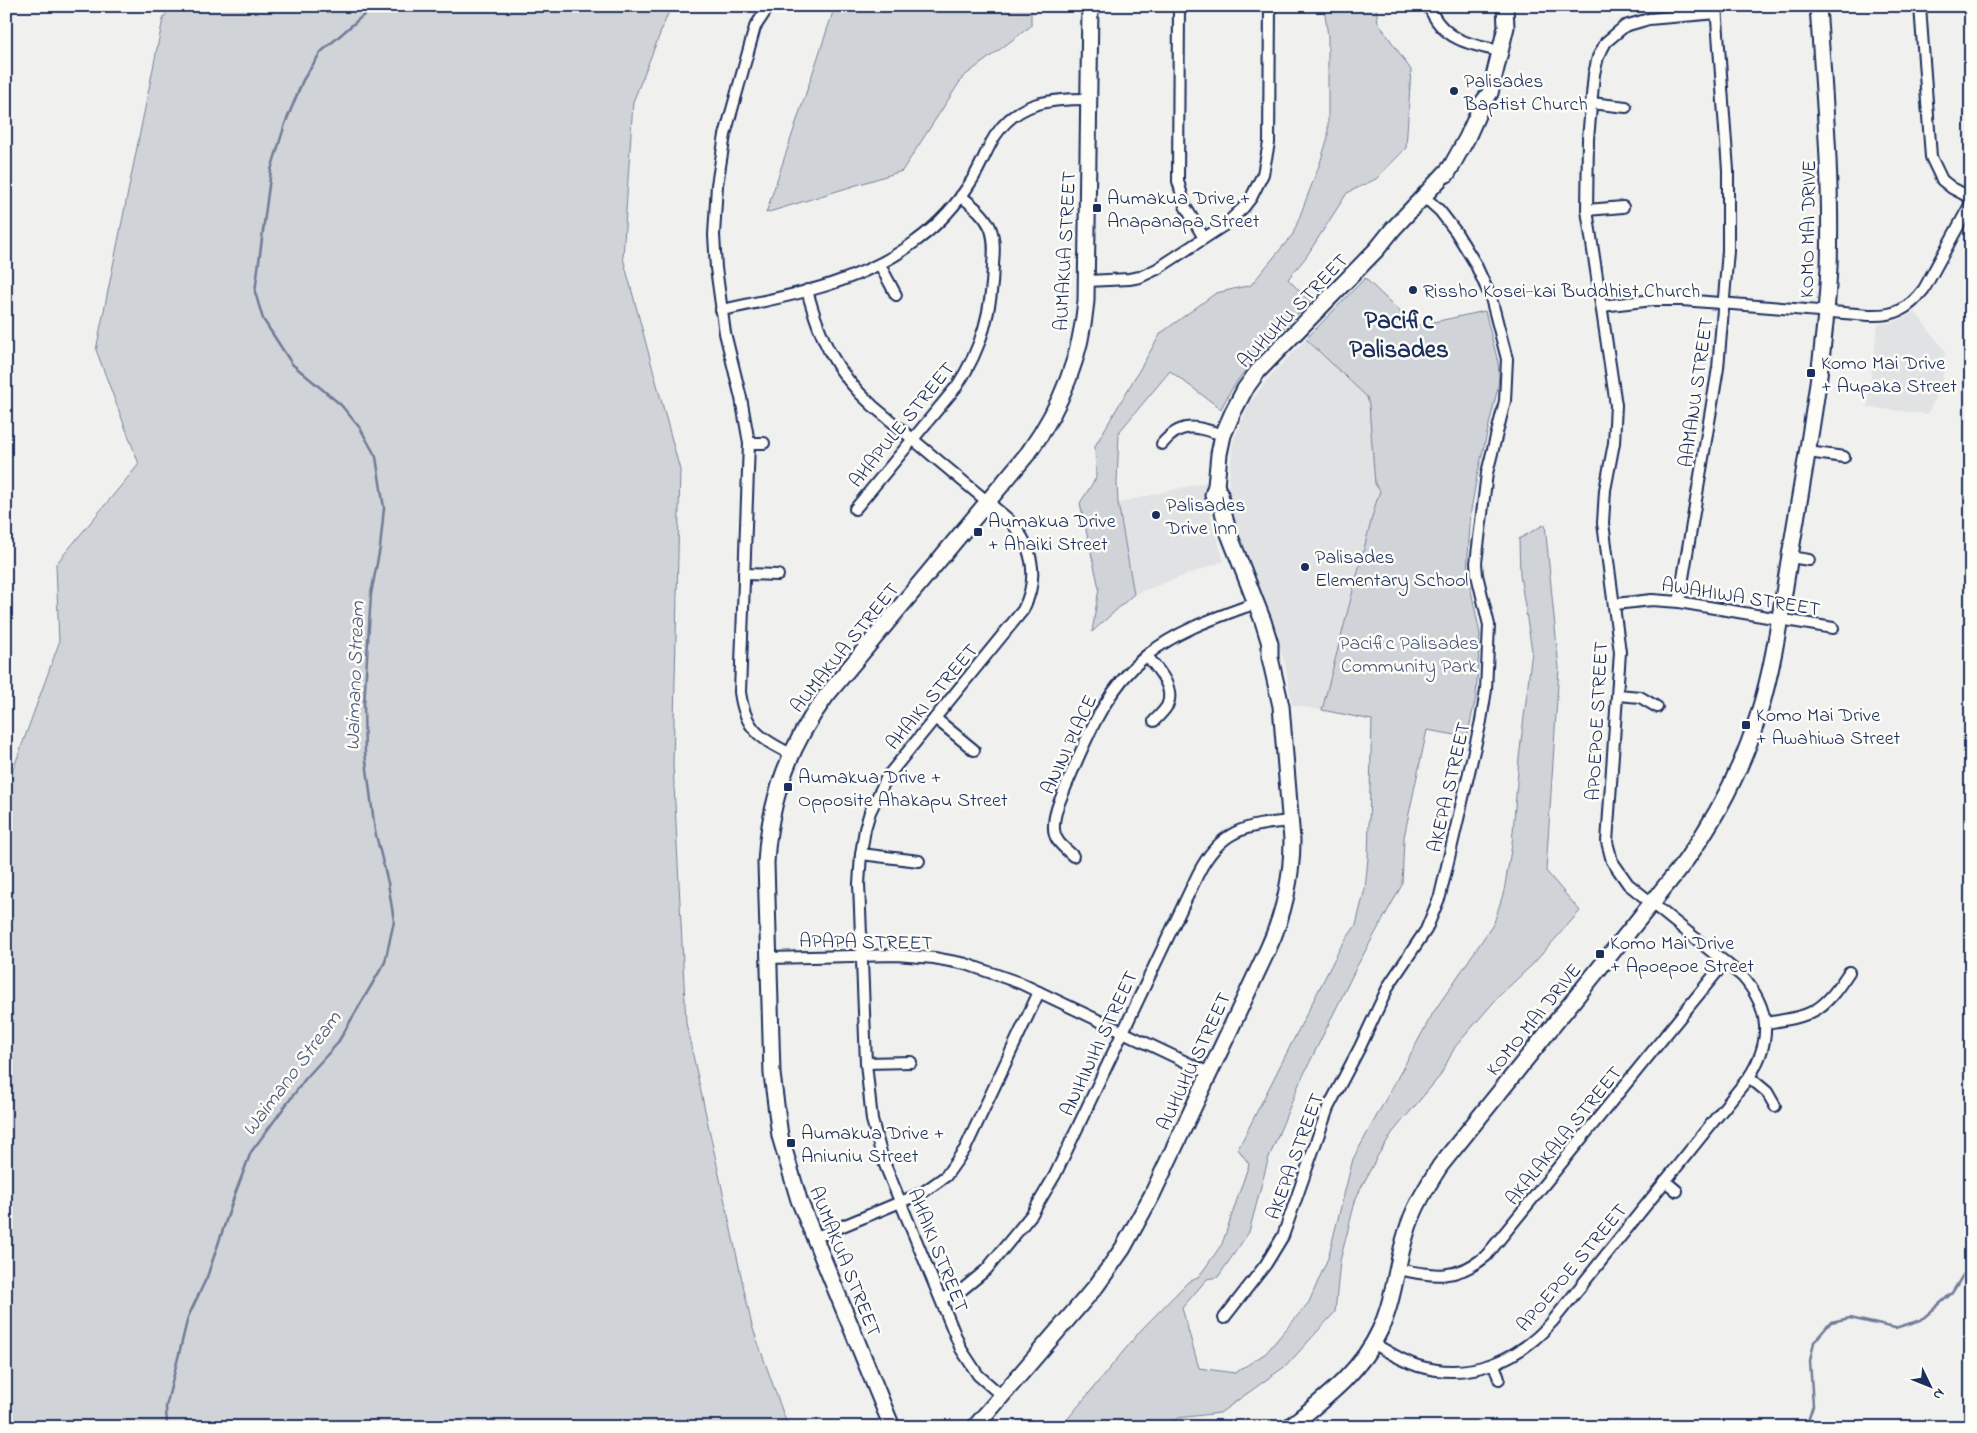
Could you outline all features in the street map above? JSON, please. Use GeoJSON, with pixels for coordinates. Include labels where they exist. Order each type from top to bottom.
{"type":"FeatureCollection","features":[{"type":"Feature","properties":{"kind":"street","name":"AUMAKUA STREET"},"geometry":{"type":"LineString","coordinates":[[892,1427],[792,1181],[777,1124],[772,1074],[768,958],[766,863],[768,830],[776,795],[791,754],[804,729],[826,696],[1036,442],[1064,392],[1080,342],[1085,314],[1090,6]]}},
{"type":"Feature","properties":{"kind":"street"},"geometry":{"type":"LineString","coordinates":[[1179,6],[1178,181],[1185,206],[1204,238]]}},
{"type":"Feature","properties":{"kind":"street"},"geometry":{"type":"LineString","coordinates":[[1087,281],[1117,281],[1140,277],[1157,269],[1226,224],[1244,207],[1258,186],[1263,174],[1269,143],[1270,6]]}},
{"type":"Feature","properties":{"kind":"street"},"geometry":{"type":"LineString","coordinates":[[1429,6],[1439,25],[1452,37],[1468,44],[1496,50]]}},
{"type":"Feature","properties":{"kind":"street","name":"AUHUHU STREET"},"geometry":{"type":"LineString","coordinates":[[975,1427],[1097,1285],[1123,1248],[1142,1213],[1281,918],[1290,878],[1292,857],[1291,821],[1281,706],[1270,658],[1270,644],[1251,605],[1224,518],[1220,494],[1216,486],[1223,435],[1233,412],[1252,379],[1377,249],[1398,234],[1426,202],[1451,166],[1467,138],[1483,102],[1490,93],[1496,50],[1506,27],[1505,6]]}},
{"type":"Feature","properties":{"kind":"street","name":"KOMO MAI DRIVE"},"geometry":{"type":"LineString","coordinates":[[1289,1427],[1340,1385],[1361,1362],[1373,1344],[1386,1317],[1410,1220],[1423,1192],[1440,1166],[1700,841],[1728,792],[1743,759],[1764,695],[1790,557],[1820,374],[1826,311],[1830,190],[1818,6]]}},
{"type":"Feature","properties":{"kind":"street"},"geometry":{"type":"LineString","coordinates":[[1920,6],[1931,157],[1942,180],[1952,188],[1971,198]]}},
{"type":"Feature","properties":{"kind":"street"},"geometry":{"type":"LineString","coordinates":[[767,9],[755,27],[725,135],[714,235],[721,310],[746,422],[748,443],[740,692],[742,706],[746,718],[760,736],[791,754]]}},
{"type":"Feature","properties":{"kind":"street","name":"APOEPOE STREET"},"geometry":{"type":"LineString","coordinates":[[1373,1344],[1407,1362],[1430,1369],[1467,1370],[1494,1364],[1523,1349],[1541,1334],[1749,1077],[1762,1053],[1766,1034],[1765,1023],[1759,1001],[1750,986],[1725,962],[1623,878],[1612,861],[1608,848],[1606,829],[1620,652],[1615,604],[1604,540],[1605,490],[1614,442],[1616,405],[1588,210],[1586,169],[1591,103],[1598,57],[1606,42],[1617,31],[1641,20],[1716,10]]}},
{"type":"Feature","properties":{"kind":"street","name":"AAMANU STREET"},"geometry":{"type":"LineString","coordinates":[[1679,602],[1711,416],[1725,304],[1728,251],[1728,170],[1716,10]]}},
{"type":"Feature","properties":{"kind":"street"},"geometry":{"type":"LineString","coordinates":[[721,310],[845,280],[880,264],[917,241],[936,224],[961,196],[980,166],[995,136],[1012,118],[1027,108],[1044,101],[1054,99],[1088,99]]}},
{"type":"Feature","properties":{"kind":"street"},"geometry":{"type":"LineString","coordinates":[[1591,103],[1626,106]]}},
{"type":"Feature","properties":{"kind":"street","name":"AHAPULE STREET"},"geometry":{"type":"LineString","coordinates":[[855,509],[965,375],[981,340],[989,314],[992,293],[992,236],[982,214],[961,196]]}},
{"type":"Feature","properties":{"kind":"street","name":"AKEPA STREET"},"geometry":{"type":"LineString","coordinates":[[1224,1318],[1266,1264],[1283,1236],[1292,1216],[1319,1130],[1333,1096],[1354,1060],[1389,985],[1417,944],[1434,913],[1445,878],[1481,721],[1486,690],[1489,643],[1488,625],[1476,563],[1487,473],[1505,401],[1507,359],[1492,298],[1487,286],[1464,244],[1451,225],[1426,202]]}},
{"type":"Feature","properties":{"kind":"street"},"geometry":{"type":"LineString","coordinates":[[1602,306],[1653,300],[1882,315],[1897,312],[1911,304],[1924,289],[1971,203]]}},
{"type":"Feature","properties":{"kind":"street"},"geometry":{"type":"LineString","coordinates":[[1588,210],[1623,207]]}},
{"type":"Feature","properties":{"kind":"street"},"geometry":{"type":"LineString","coordinates":[[880,264],[896,295]]}},
{"type":"Feature","properties":{"kind":"street","name":"AHAIKI STREET"},"geometry":{"type":"LineString","coordinates":[[807,290],[820,334],[843,375],[862,396],[988,502],[1016,528],[1024,538],[1031,556],[1033,568],[1029,600],[1015,622],[898,763],[880,792],[865,830],[861,854],[860,884],[866,1063],[872,1120],[884,1160],[900,1202],[961,1349],[971,1367],[1002,1396]]}},
{"type":"Feature","properties":{"kind":"street"},"geometry":{"type":"LineString","coordinates":[[1162,444],[1175,430],[1182,428],[1200,428],[1223,435]]}},
{"type":"Feature","properties":{"kind":"street"},"geometry":{"type":"LineString","coordinates":[[748,443],[764,443]]}},
{"type":"Feature","properties":{"kind":"street"},"geometry":{"type":"LineString","coordinates":[[1808,452],[1844,457]]}},
{"type":"Feature","properties":{"kind":"street"},"geometry":{"type":"LineString","coordinates":[[1790,557],[1809,560]]}},
{"type":"Feature","properties":{"kind":"street"},"geometry":{"type":"LineString","coordinates":[[744,574],[778,576]]}},
{"type":"Feature","properties":{"kind":"street","name":"AWAHIWA STREET"},"geometry":{"type":"LineString","coordinates":[[1615,604],[1652,600],[1679,602],[1833,628]]}},
{"type":"Feature","properties":{"kind":"street","name":"ANINI PLACE"},"geometry":{"type":"LineString","coordinates":[[1073,856],[1058,842],[1055,835],[1054,828],[1058,807],[1091,727],[1102,707],[1123,677],[1147,656],[1183,632],[1251,605]]}},
{"type":"Feature","properties":{"kind":"street"},"geometry":{"type":"LineString","coordinates":[[1147,656],[1165,680],[1169,696],[1168,705],[1154,721]]}},
{"type":"Feature","properties":{"kind":"street"},"geometry":{"type":"LineString","coordinates":[[1618,695],[1640,697],[1657,707]]}},
{"type":"Feature","properties":{"kind":"street"},"geometry":{"type":"LineString","coordinates":[[935,718],[974,750]]}},
{"type":"Feature","properties":{"kind":"street","name":"ANIHINIHI STREET"},"geometry":{"type":"LineString","coordinates":[[940,1299],[963,1289],[979,1277],[1032,1214],[1055,1175],[1198,874],[1210,853],[1226,838],[1247,827],[1260,823],[1291,821]]}},
{"type":"Feature","properties":{"kind":"street"},"geometry":{"type":"LineString","coordinates":[[861,854],[918,860]]}},
{"type":"Feature","properties":{"kind":"street","name":"APAPA STREET"},"geometry":{"type":"LineString","coordinates":[[768,958],[915,956],[948,960],[989,971],[1039,992],[1209,1073]]}},
{"type":"Feature","properties":{"kind":"street","name":"AKALAKALA STREET"},"geometry":{"type":"LineString","coordinates":[[1398,1269],[1426,1275],[1448,1275],[1472,1267],[1486,1256],[1725,962]]}},
{"type":"Feature","properties":{"kind":"street"},"geometry":{"type":"LineString","coordinates":[[1765,1023],[1813,1013],[1827,1001],[1849,972]]}},
{"type":"Feature","properties":{"kind":"street"},"geometry":{"type":"LineString","coordinates":[[814,1238],[932,1187],[946,1176],[960,1159],[1039,992]]}},
{"type":"Feature","properties":{"kind":"street"},"geometry":{"type":"LineString","coordinates":[[866,1063],[911,1062]]}},
{"type":"Feature","properties":{"kind":"street"},"geometry":{"type":"LineString","coordinates":[[1749,1077],[1767,1092],[1776,1106]]}},
{"type":"Feature","properties":{"kind":"street"},"geometry":{"type":"LineString","coordinates":[[1665,1181],[1677,1191]]}},
{"type":"Feature","properties":{"kind":"street"},"geometry":{"type":"LineString","coordinates":[[1494,1364],[1498,1378]]}},
{"type":"Feature","properties":{"kind":"shaded area"},"geometry":{"type":"Polygon","coordinates":[[[1915,312],[1945,351],[1942,386],[1927,414],[1867,407],[1878,324],[1895,322],[1915,312]]]}},
{"type":"Feature","properties":{"kind":"shaded area","name":"Palisades Elementary School"},"geometry":{"type":"Polygon","coordinates":[[[1306,339],[1367,397],[1380,491],[1322,710],[1292,705],[1285,663],[1233,518],[1228,487],[1233,442],[1250,402],[1273,373],[1306,339]]]}},
{"type":"Feature","properties":{"kind":"shaded area"},"geometry":{"type":"Polygon","coordinates":[[[1206,482],[1212,524],[1224,561],[1134,594],[1118,503],[1206,482]]]}},
{"type":"Feature","properties":{"kind":"green space"},"geometry":{"type":"Polygon","coordinates":[[[170,6],[671,6],[633,102],[623,258],[680,470],[673,764],[686,1023],[752,1326],[788,1427],[6,1427],[6,789],[59,643],[56,564],[139,464],[96,350],[163,19],[170,6]]]}},
{"type":"Feature","properties":{"kind":"green space"},"geometry":{"type":"Polygon","coordinates":[[[835,6],[1031,6],[1031,26],[963,77],[902,171],[766,213],[835,6]]]}},
{"type":"Feature","properties":{"kind":"green space"},"geometry":{"type":"Polygon","coordinates":[[[1324,6],[1376,6],[1378,22],[1411,70],[1406,148],[1376,179],[1347,193],[1306,257],[1288,279],[1310,302],[1250,365],[1229,393],[1221,409],[1170,371],[1119,432],[1118,503],[1134,594],[1092,632],[1099,588],[1080,503],[1096,478],[1095,446],[1161,333],[1216,293],[1251,285],[1293,234],[1328,137],[1328,37],[1324,6]]]}},
{"type":"Feature","properties":{"kind":"green space","name":"Pacific Palisades Community Park"},"geometry":{"type":"Polygon","coordinates":[[[1365,278],[1415,326],[1485,311],[1498,362],[1499,374],[1498,387],[1471,510],[1467,571],[1480,634],[1476,697],[1467,737],[1427,730],[1404,837],[1402,885],[1357,966],[1299,1084],[1268,1160],[1249,1232],[1218,1277],[1207,1279],[1182,1308],[1199,1368],[1235,1373],[1266,1353],[1309,1302],[1328,1258],[1353,1159],[1433,1013],[1494,923],[1504,891],[1512,844],[1519,758],[1532,651],[1520,575],[1519,539],[1545,524],[1559,668],[1546,871],[1580,911],[1533,964],[1499,996],[1455,1047],[1440,1076],[1393,1132],[1378,1155],[1356,1198],[1340,1261],[1335,1312],[1287,1365],[1220,1413],[1178,1418],[1162,1427],[1061,1427],[1141,1330],[1188,1282],[1198,1278],[1222,1244],[1249,1164],[1238,1149],[1340,948],[1356,925],[1365,889],[1368,858],[1372,720],[1322,710],[1380,491],[1375,484],[1367,397],[1306,339],[1365,278]]]}},
{"type":"Feature","properties":{"kind":"waterway","name":"Waimano Stream"},"geometry":{"type":"LineString","coordinates":[[167,1427],[166,1407],[188,1317],[207,1277],[251,1152],[306,1078],[337,1044],[385,962],[394,921],[388,883],[375,831],[365,753],[364,705],[371,594],[380,548],[384,508],[376,457],[360,428],[341,405],[292,364],[263,319],[255,292],[271,170],[285,124],[303,80],[321,52],[374,6]]}},
{"type":"Feature","properties":{"kind":"waterway"},"geometry":{"type":"LineString","coordinates":[[1806,1427],[1813,1406],[1810,1361],[1814,1342],[1831,1322],[1850,1318],[1895,1328],[1921,1320],[1952,1293],[1971,1262]]}},
{"type":"Feature","properties":{"kind":"place","name":"Palisades Baptist Church"},"geometry":{"type":"Point","coordinates":[1454,91]}},
{"type":"Feature","properties":{"kind":"place","name":"Aumakua Drive + Anapanapa Street"},"geometry":{"type":"Point","coordinates":[1097,208]}},
{"type":"Feature","properties":{"kind":"place","name":"Rissho Kosei-kai Buddhist Church"},"geometry":{"type":"Point","coordinates":[1413,290]}},
{"type":"Feature","properties":{"kind":"place","name":"Komo Mai Drive + Aupaka Street"},"geometry":{"type":"Point","coordinates":[1811,373]}},
{"type":"Feature","properties":{"kind":"place","name":"Palisades Drive Inn"},"geometry":{"type":"Point","coordinates":[1156,515]}},
{"type":"Feature","properties":{"kind":"place","name":"Aumakua Drive + Ahaiki Street"},"geometry":{"type":"Point","coordinates":[978,532]}},
{"type":"Feature","properties":{"kind":"place","name":"Palisades Elementary School"},"geometry":{"type":"Point","coordinates":[1305,567]}},
{"type":"Feature","properties":{"kind":"place","name":"Komo Mai Drive + Awahiwa Street"},"geometry":{"type":"Point","coordinates":[1746,725]}},
{"type":"Feature","properties":{"kind":"place","name":"Aumakua Drive + Opposite Ahakapu Street"},"geometry":{"type":"Point","coordinates":[788,787]}},
{"type":"Feature","properties":{"kind":"place","name":"Komo Mai Drive + Apoepoe Street"},"geometry":{"type":"Point","coordinates":[1600,954]}},
{"type":"Feature","properties":{"kind":"place","name":"Aumakua Drive + Aniuniu Street"},"geometry":{"type":"Point","coordinates":[791,1143]}},
{"type":"Feature","properties":{"kind":"district","name":"Pacific Palisades"},"geometry":{"type":"Point","coordinates":[1399,334]}}]}
